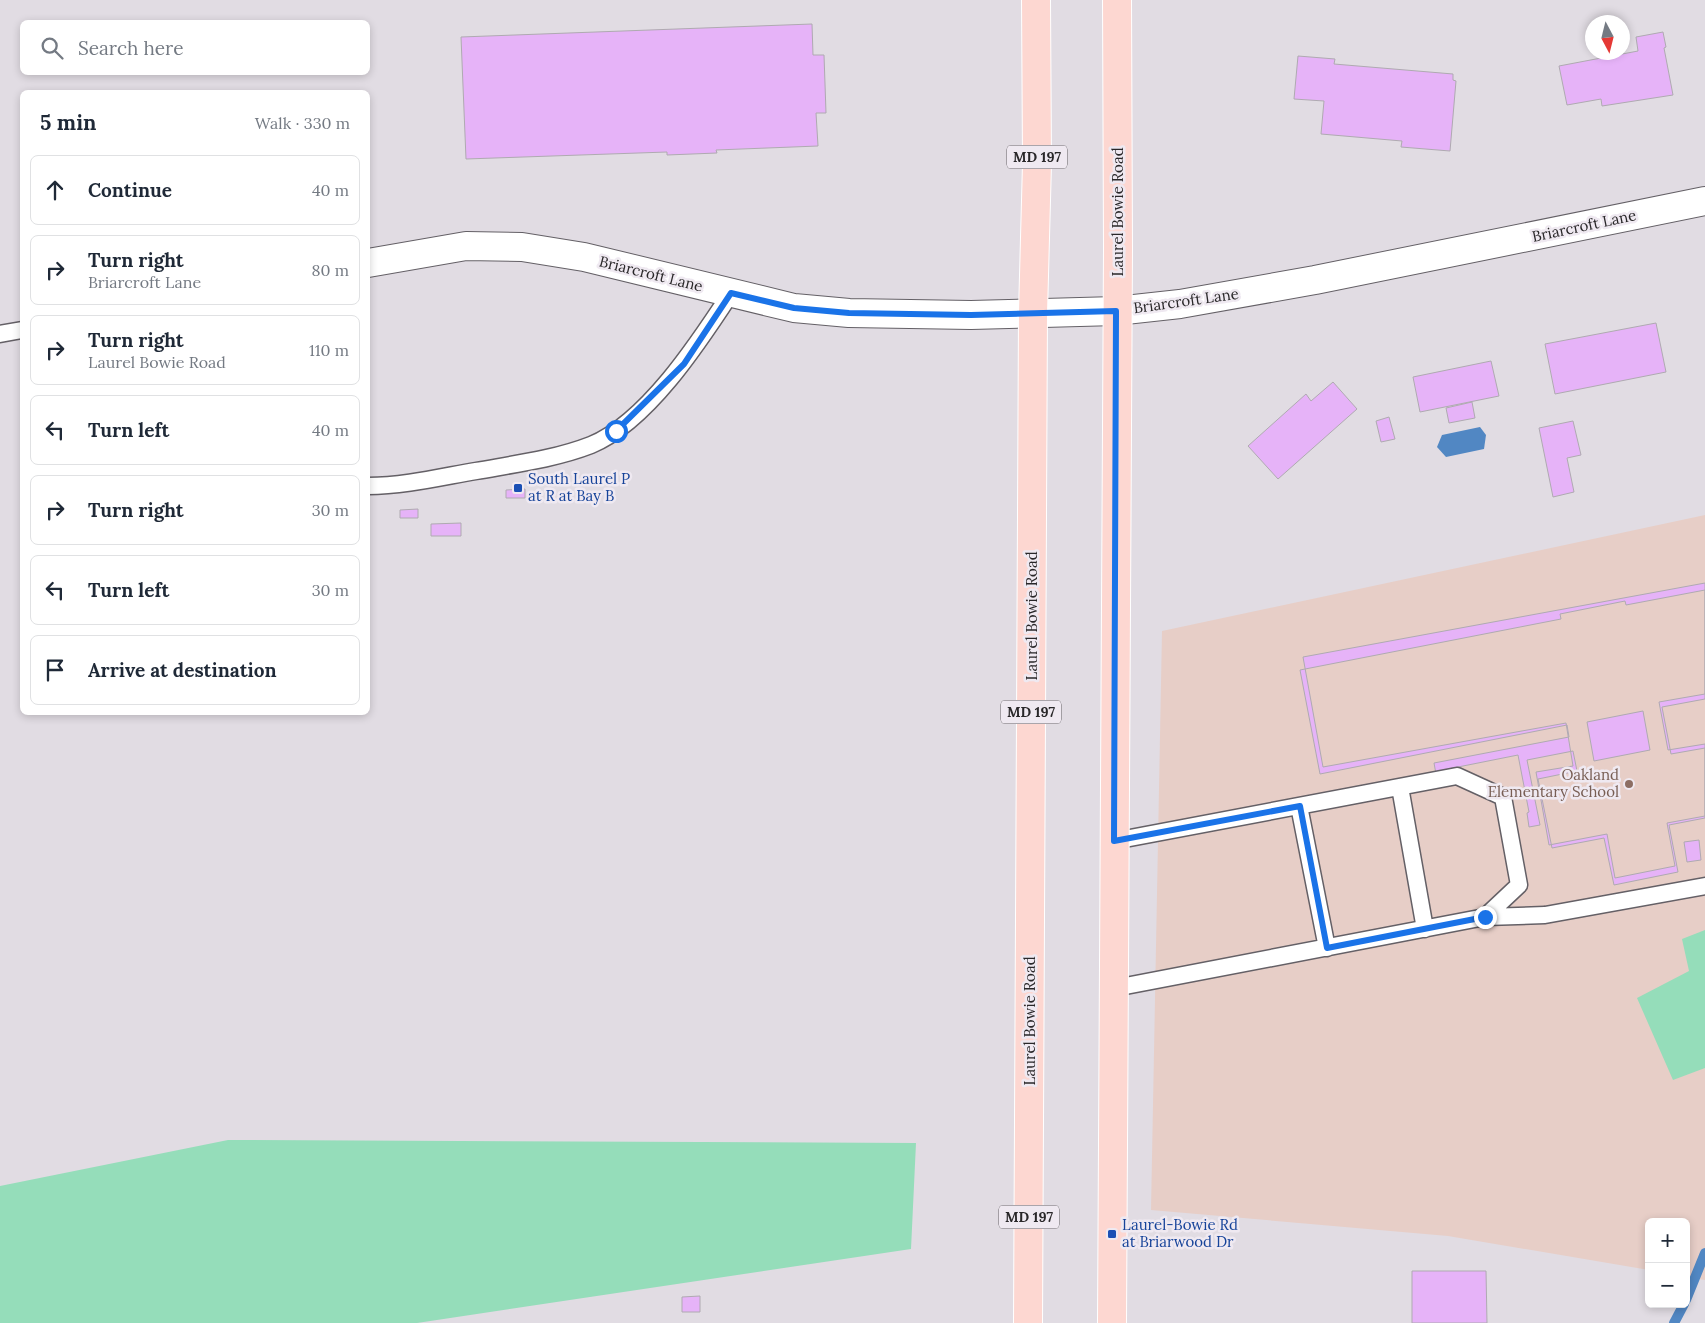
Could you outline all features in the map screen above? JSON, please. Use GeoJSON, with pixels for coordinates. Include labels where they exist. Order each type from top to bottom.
{"type":"FeatureCollection","features":[{"type":"Feature","properties":{"kind":"main road","name":"Laurel Bowie Road"},"geometry":{"type":"LineString","coordinates":[[1028,1323],[1033,314],[1037,163],[1036,0]]}},
{"type":"Feature","properties":{"kind":"main road","name":"Laurel Bowie Road"},"geometry":{"type":"LineString","coordinates":[[1112,1323],[1115,988],[1117,0]]}},
{"type":"Feature","properties":{"kind":"street","name":"Briarcroft Lane"},"geometry":{"type":"LineString","coordinates":[[370,263],[466,246],[522,247],[584,258],[794,308],[849,313],[971,315],[1116,311],[1180,304],[1315,280],[1705,201]]}},
{"type":"Feature","properties":{"kind":"lane"},"geometry":{"type":"LineString","coordinates":[[370,486],[404,483],[540,460],[592,445],[616,431],[684,364],[731,293]]}},
{"type":"Feature","properties":{"kind":"lane"},"geometry":{"type":"LineString","coordinates":[[0,334],[20,330]]}},
{"type":"Feature","properties":{"kind":"lane"},"geometry":{"type":"LineString","coordinates":[[1114,841],[1457,776],[1503,797],[1519,885],[1485,917]]}},
{"type":"Feature","properties":{"kind":"lane"},"geometry":{"type":"LineString","coordinates":[[1400,787],[1425,929]]}},
{"type":"Feature","properties":{"kind":"lane"},"geometry":{"type":"LineString","coordinates":[[1300,806],[1327,948]]}},
{"type":"Feature","properties":{"kind":"lane"},"geometry":{"type":"LineString","coordinates":[[1115,988],[1485,917],[1545,915],[1705,886]]}},
{"type":"Feature","properties":{"kind":"shaded area"},"geometry":{"type":"Polygon","coordinates":[[[1705,515],[1705,1280],[1690,1278],[1690,1218],[1645,1218],[1645,1269],[1448,1236],[1151,1210],[1162,631],[1705,515]]]}},
{"type":"Feature","properties":{"kind":"green space"},"geometry":{"type":"Polygon","coordinates":[[[1705,930],[1705,1068],[1673,1080],[1637,998],[1689,971],[1682,939],[1705,930]]]}},
{"type":"Feature","properties":{"kind":"green space"},"geometry":{"type":"Polygon","coordinates":[[[228,1140],[916,1143],[911,1249],[417,1323],[0,1323],[0,1186],[228,1140]]]}},
{"type":"Feature","properties":{"kind":"water"},"geometry":{"type":"Polygon","coordinates":[[[1480,427],[1486,435],[1484,449],[1446,457],[1437,447],[1442,435],[1480,427]]]}},
{"type":"Feature","properties":{"kind":"building"},"geometry":{"type":"Polygon","coordinates":[[[812,24],[813,55],[824,55],[826,113],[816,113],[818,146],[716,150],[717,153],[667,155],[667,152],[466,159],[461,37],[812,24]]]}},
{"type":"Feature","properties":{"kind":"building"},"geometry":{"type":"Polygon","coordinates":[[[1663,32],[1666,47],[1664,48],[1673,95],[1602,106],[1601,99],[1567,105],[1559,66],[1591,60],[1630,60],[1630,53],[1638,51],[1636,37],[1663,32]]]}},
{"type":"Feature","properties":{"kind":"building"},"geometry":{"type":"Polygon","coordinates":[[[1298,56],[1335,59],[1334,64],[1453,74],[1453,80],[1456,81],[1450,151],[1401,147],[1402,141],[1321,134],[1324,101],[1294,99],[1298,56]]]}},
{"type":"Feature","properties":{"kind":"building"},"geometry":{"type":"Polygon","coordinates":[[[1656,323],[1666,372],[1555,394],[1545,344],[1656,323]]]}},
{"type":"Feature","properties":{"kind":"building"},"geometry":{"type":"Polygon","coordinates":[[[1491,361],[1499,396],[1420,412],[1413,377],[1491,361]]]}},
{"type":"Feature","properties":{"kind":"building"},"geometry":{"type":"Polygon","coordinates":[[[1333,382],[1357,409],[1278,479],[1248,446],[1306,394],[1311,401],[1333,382]]]}},
{"type":"Feature","properties":{"kind":"building"},"geometry":{"type":"Polygon","coordinates":[[[1472,402],[1475,418],[1449,423],[1446,408],[1472,402]]]}},
{"type":"Feature","properties":{"kind":"building"},"geometry":{"type":"Polygon","coordinates":[[[1389,417],[1395,439],[1381,442],[1376,421],[1389,417]]]}},
{"type":"Feature","properties":{"kind":"building"},"geometry":{"type":"Polygon","coordinates":[[[1573,421],[1581,455],[1567,458],[1574,492],[1553,497],[1539,428],[1573,421]]]}},
{"type":"Feature","properties":{"kind":"building"},"geometry":{"type":"Polygon","coordinates":[[[525,489],[525,498],[506,498],[506,490],[525,489]]]}},
{"type":"Feature","properties":{"kind":"building"},"geometry":{"type":"Polygon","coordinates":[[[418,509],[418,518],[400,518],[400,510],[418,509]]]}},
{"type":"Feature","properties":{"kind":"building"},"geometry":{"type":"Polygon","coordinates":[[[461,523],[461,536],[431,536],[431,524],[461,523]]]}},
{"type":"Feature","properties":{"kind":"building"},"geometry":{"type":"Polygon","coordinates":[[[1705,583],[1705,694],[1659,702],[1668,750],[1705,744],[1705,816],[1667,823],[1675,866],[1615,878],[1607,834],[1549,845],[1536,772],[1573,766],[1566,723],[1323,767],[1303,657],[1705,583]]]}},
{"type":"Feature","properties":{"kind":"building"},"geometry":{"type":"Polygon","coordinates":[[[1705,590],[1705,699],[1662,707],[1671,754],[1705,748],[1705,818],[1669,825],[1678,872],[1614,885],[1604,838],[1552,848],[1538,779],[1577,771],[1573,751],[1527,760],[1540,825],[1529,827],[1527,813],[1529,812],[1518,755],[1448,769],[1448,772],[1436,774],[1434,763],[1569,737],[1567,725],[1320,774],[1300,670],[1561,619],[1560,614],[1625,601],[1626,605],[1705,590]],[[1643,711],[1587,722],[1594,761],[1650,750],[1643,711]]]}},
{"type":"Feature","properties":{"kind":"building"},"geometry":{"type":"Polygon","coordinates":[[[1699,840],[1701,860],[1687,862],[1684,842],[1699,840]]]}},
{"type":"Feature","properties":{"kind":"building"},"geometry":{"type":"Polygon","coordinates":[[[1412,1271],[1486,1271],[1487,1323],[1412,1323],[1412,1271]]]}},
{"type":"Feature","properties":{"kind":"building"},"geometry":{"type":"Polygon","coordinates":[[[700,1296],[700,1312],[682,1312],[682,1297],[700,1296]]]}},
{"type":"Feature","properties":{"kind":"waterway"},"geometry":{"type":"LineString","coordinates":[[1690,1290],[1705,1253]]}},
{"type":"Feature","properties":{"kind":"waterway"},"geometry":{"type":"LineString","coordinates":[[1674,1323],[1682,1308]]}},
{"type":"Feature","properties":{"kind":"place","name":"South Laurel P at R at Bay B"},"geometry":{"type":"Point","coordinates":[518,488]}},
{"type":"Feature","properties":{"kind":"place","name":"Oakland Elementary School"},"geometry":{"type":"Point","coordinates":[1629,784]}},
{"type":"Feature","properties":{"kind":"place","name":"Laurel-Bowie Rd at Briarwood Dr"},"geometry":{"type":"Point","coordinates":[1112,1234]}},
{"type":"Feature","properties":{"kind":"route"},"geometry":{"type":"LineString","coordinates":[[616,431],[684,364],[731,293],[794,308],[849,313],[971,315],[1116,311],[1114,841],[1300,806],[1327,948],[1485,917]]}}]}
